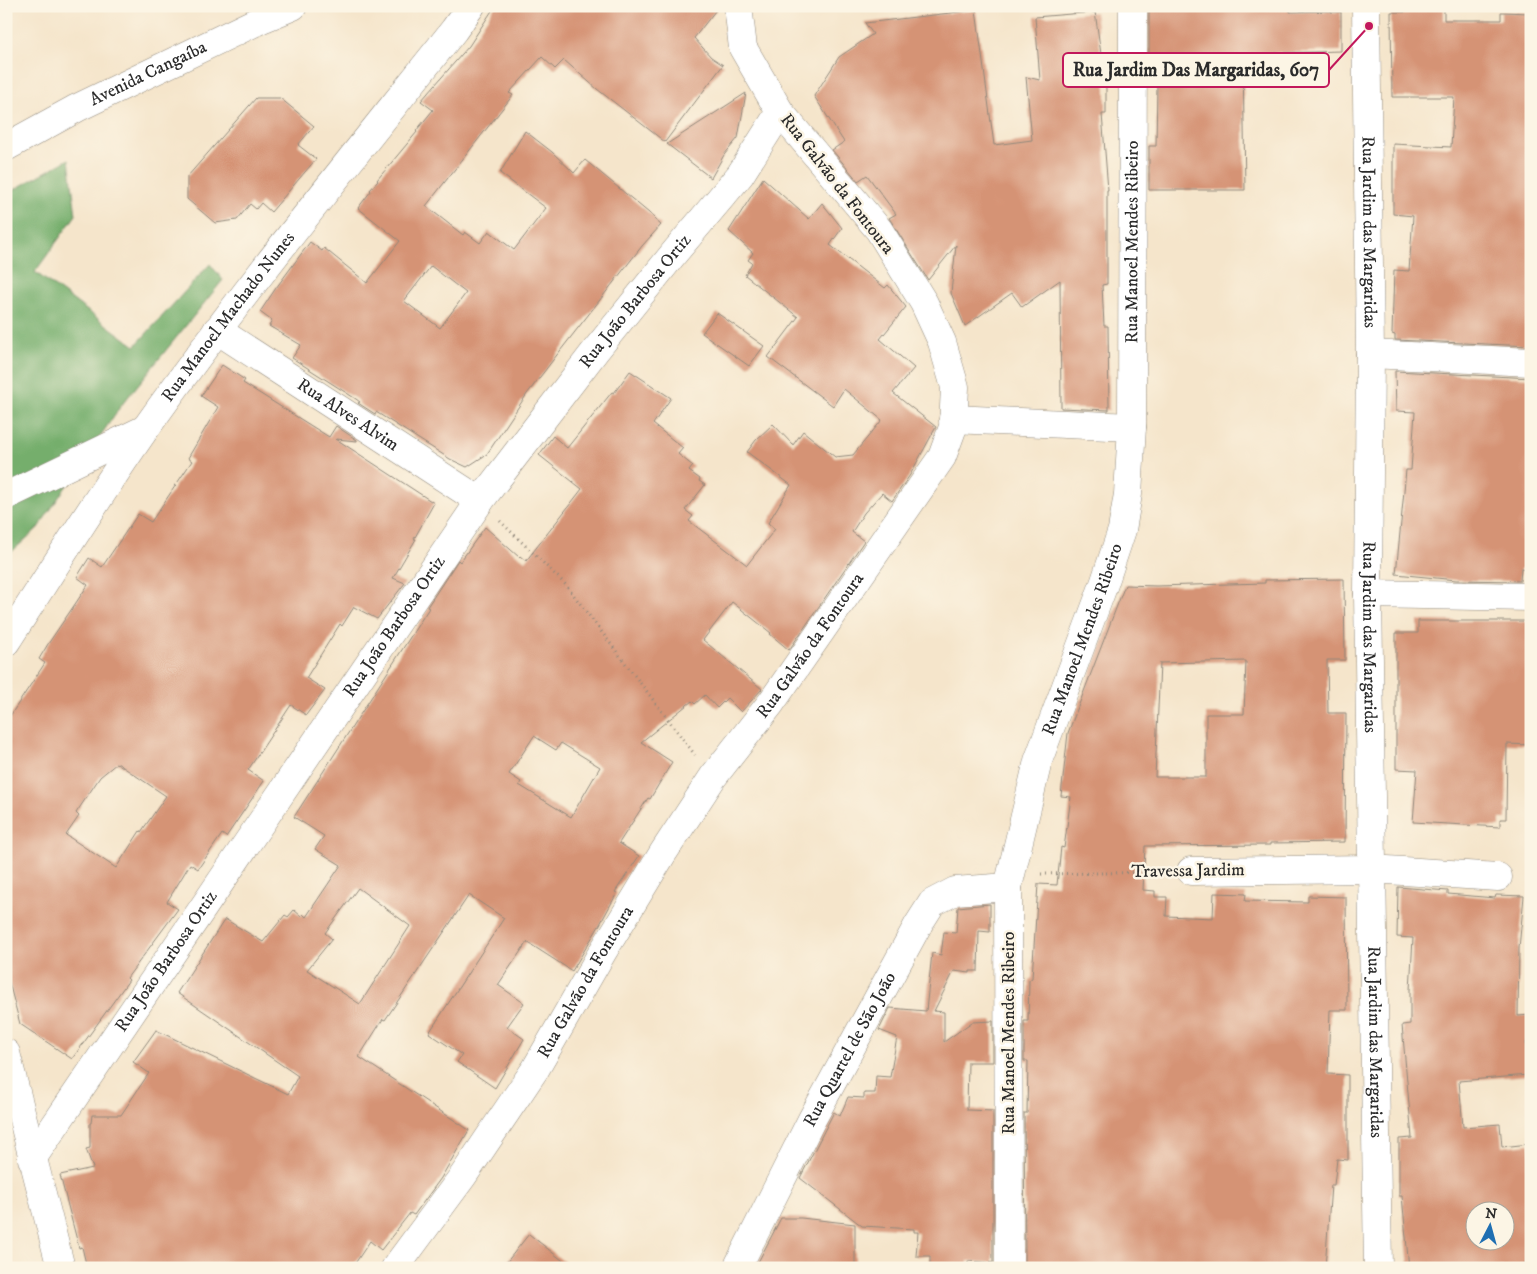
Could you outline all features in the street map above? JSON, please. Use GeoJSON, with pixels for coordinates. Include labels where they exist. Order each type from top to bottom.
{"type":"FeatureCollection","features":[{"type":"Feature","properties":{"kind":"street","name":"Avenida Cangaíba"},"geometry":{"type":"LineString","coordinates":[[6,147],[77,108],[264,18],[294,6]]}},
{"type":"Feature","properties":{"kind":"street","name":"Rua Manoel Machado Nunes"},"geometry":{"type":"LineString","coordinates":[[6,642],[145,430],[217,330],[471,6]]}},
{"type":"Feature","properties":{"kind":"street","name":"Rua Galvão da Fontoura"},"geometry":{"type":"LineString","coordinates":[[395,1268],[463,1176],[536,1068],[612,936],[713,777],[771,703],[942,457],[953,427],[955,388],[942,342],[924,303],[879,230],[780,112],[743,48],[738,6]]}},
{"type":"Feature","properties":{"kind":"street","name":"Rua Manoel Mendes Ribeiro"},"geometry":{"type":"LineString","coordinates":[[1009,1268],[1008,887],[1038,761],[1104,584],[1122,530],[1128,494],[1132,427],[1133,6]]}},
{"type":"Feature","properties":{"kind":"street","name":"Rua Jardim das Margaridas"},"geometry":{"type":"LineString","coordinates":[[1366,6],[1370,354],[1368,594],[1378,1268]]}},
{"type":"Feature","properties":{"kind":"street","name":"Rua João Barbosa Ortiz"},"geometry":{"type":"LineString","coordinates":[[32,1159],[480,501],[608,335],[740,175],[780,112]]}},
{"type":"Feature","properties":{"kind":"street","name":"Rua Alves Alvim"},"geometry":{"type":"LineString","coordinates":[[217,330],[480,501]]}},
{"type":"Feature","properties":{"kind":"street"},"geometry":{"type":"LineString","coordinates":[[1370,354],[1531,362]]}},
{"type":"Feature","properties":{"kind":"street"},"geometry":{"type":"LineString","coordinates":[[953,419],[1132,427]]}},
{"type":"Feature","properties":{"kind":"street"},"geometry":{"type":"LineString","coordinates":[[6,496],[145,430]]}},
{"type":"Feature","properties":{"kind":"street"},"geometry":{"type":"LineString","coordinates":[[1368,594],[1531,597]]}},
{"type":"Feature","properties":{"kind":"street","name":"Travessa Jardim"},"geometry":{"type":"LineString","coordinates":[[1191,871],[1371,869],[1498,877]]}},
{"type":"Feature","properties":{"kind":"street","name":"Rua Quartel de São João"},"geometry":{"type":"LineString","coordinates":[[737,1268],[811,1121],[918,925],[932,903],[955,891],[1008,887]]}},
{"type":"Feature","properties":{"kind":"street"},"geometry":{"type":"LineString","coordinates":[[6,1053],[61,1268]]}},
{"type":"Feature","properties":{"kind":"path"},"geometry":{"type":"LineString","coordinates":[[480,501],[566,586],[713,777]]}},
{"type":"Feature","properties":{"kind":"path","name":"Travessa Jardim"},"geometry":{"type":"LineString","coordinates":[[1008,887],[1039,874],[1191,871]]}},
{"type":"Feature","properties":{"kind":"green space"},"geometry":{"type":"Polygon","coordinates":[[[69,159],[76,215],[35,272],[135,346],[210,264],[223,280],[120,407],[38,528],[6,557],[6,194],[69,159]]]}},
{"type":"Feature","properties":{"kind":"building"},"geometry":{"type":"Polygon","coordinates":[[[495,6],[719,6],[694,38],[711,57],[723,65],[665,142],[597,89],[564,60],[555,69],[542,57],[509,93],[513,95],[426,206],[463,235],[465,232],[480,243],[489,231],[514,250],[546,208],[500,173],[525,131],[552,152],[574,173],[585,160],[661,225],[642,246],[527,394],[487,454],[467,467],[450,459],[376,412],[375,414],[358,403],[360,402],[356,399],[292,358],[301,345],[269,326],[272,321],[260,312],[310,242],[322,251],[324,248],[367,283],[400,241],[358,208],[377,180],[433,110],[421,101],[469,46],[495,6]],[[431,266],[404,301],[440,328],[466,293],[431,266]]]}},
{"type":"Feature","properties":{"kind":"building"},"geometry":{"type":"Polygon","coordinates":[[[1168,6],[1290,6],[1290,12],[1341,12],[1341,51],[1276,53],[1276,58],[1243,59],[1245,190],[1149,190],[1149,146],[1156,146],[1157,86],[1149,86],[1149,8],[1168,8],[1168,6]]]}},
{"type":"Feature","properties":{"kind":"building"},"geometry":{"type":"Polygon","coordinates":[[[1405,6],[1444,6],[1444,20],[1501,20],[1501,12],[1531,13],[1531,346],[1395,340],[1395,335],[1392,334],[1394,270],[1409,271],[1413,216],[1393,214],[1393,144],[1451,147],[1454,97],[1392,97],[1391,12],[1405,12],[1405,6]]]}},
{"type":"Feature","properties":{"kind":"building"},"geometry":{"type":"Polygon","coordinates":[[[976,10],[994,145],[1032,140],[1026,77],[1040,80],[1035,17],[1095,12],[1106,89],[1106,114],[1102,114],[1108,190],[1107,284],[1102,285],[1104,326],[1108,326],[1109,410],[1061,408],[1060,280],[1022,307],[1012,293],[965,326],[951,293],[956,245],[928,280],[889,218],[896,214],[867,175],[858,181],[832,150],[844,142],[814,96],[839,57],[873,34],[865,23],[976,10]]]}},
{"type":"Feature","properties":{"kind":"building"},"geometry":{"type":"Polygon","coordinates":[[[746,93],[738,138],[724,155],[711,178],[667,144],[746,93]]]}},
{"type":"Feature","properties":{"kind":"building"},"geometry":{"type":"Polygon","coordinates":[[[256,98],[280,98],[314,126],[298,145],[316,159],[271,212],[261,203],[256,209],[250,204],[237,220],[215,223],[187,199],[187,177],[256,98]]]}},
{"type":"Feature","properties":{"kind":"building"},"geometry":{"type":"Polygon","coordinates":[[[763,178],[809,219],[822,203],[842,228],[830,245],[885,288],[888,285],[906,307],[880,339],[914,368],[893,393],[936,427],[910,475],[892,501],[882,493],[864,513],[852,532],[864,541],[789,650],[732,602],[703,640],[762,689],[741,712],[727,698],[717,708],[705,695],[695,704],[692,701],[641,742],[672,762],[650,799],[648,798],[619,843],[639,856],[615,892],[617,893],[572,971],[527,942],[498,985],[524,1003],[507,1027],[524,1039],[495,1088],[457,1062],[462,1055],[429,1033],[504,918],[469,895],[385,1020],[383,1019],[359,1057],[469,1130],[441,1178],[414,1215],[410,1213],[381,1250],[370,1241],[352,1268],[87,1268],[82,1247],[79,1248],[60,1175],[93,1168],[86,1149],[90,1148],[90,1123],[92,1115],[121,1115],[149,1073],[133,1062],[156,1030],[288,1094],[298,1076],[177,993],[225,919],[263,942],[285,915],[288,917],[294,910],[301,916],[303,914],[306,917],[341,865],[315,849],[324,836],[294,817],[429,608],[427,607],[458,560],[460,562],[485,527],[526,561],[582,489],[539,455],[553,436],[567,448],[612,392],[614,393],[630,371],[671,398],[653,424],[683,448],[678,454],[693,466],[689,471],[705,485],[685,510],[693,516],[689,521],[747,565],[775,529],[768,523],[791,485],[747,452],[756,440],[773,424],[793,445],[803,431],[835,457],[853,455],[882,420],[844,389],[833,406],[768,357],[798,317],[745,275],[752,263],[748,260],[753,253],[729,231],[763,178]],[[534,736],[509,774],[521,782],[519,785],[571,817],[600,767],[561,743],[556,750],[534,736]],[[358,888],[325,933],[332,939],[307,970],[360,1004],[410,926],[358,888]]]}},
{"type":"Feature","properties":{"kind":"building"},"geometry":{"type":"Polygon","coordinates":[[[717,313],[764,346],[749,366],[702,333],[717,313]]]}},
{"type":"Feature","properties":{"kind":"building"},"geometry":{"type":"Polygon","coordinates":[[[222,365],[245,380],[243,383],[329,437],[336,426],[357,441],[336,439],[434,503],[393,578],[405,583],[377,619],[354,607],[342,626],[340,624],[306,678],[325,690],[306,715],[291,705],[248,770],[264,781],[226,837],[222,834],[198,869],[190,864],[167,902],[178,909],[127,978],[129,980],[72,1059],[20,1024],[9,982],[6,980],[6,722],[45,663],[39,659],[88,585],[77,577],[89,558],[102,567],[138,514],[151,522],[192,461],[188,458],[218,407],[201,396],[222,365]],[[117,763],[100,777],[76,813],[79,816],[66,835],[116,868],[166,796],[117,763]]]}},
{"type":"Feature","properties":{"kind":"building"},"geometry":{"type":"Polygon","coordinates":[[[1395,371],[1531,378],[1531,570],[1521,568],[1520,581],[1456,580],[1396,574],[1406,470],[1411,470],[1415,412],[1396,411],[1395,371]]]}},
{"type":"Feature","properties":{"kind":"building"},"geometry":{"type":"Polygon","coordinates":[[[1344,579],[1345,660],[1327,660],[1328,713],[1346,713],[1345,842],[1145,846],[1143,890],[1155,891],[1155,897],[1167,897],[1166,916],[1213,918],[1214,893],[1246,894],[1245,901],[1308,902],[1308,896],[1346,897],[1347,1010],[1330,1010],[1328,1074],[1348,1075],[1348,1160],[1337,1159],[1334,1185],[1331,1185],[1325,1268],[1026,1268],[1024,1113],[1027,1113],[1028,1061],[1024,1061],[1024,1021],[1028,1021],[1029,980],[1032,978],[1038,884],[1057,885],[1061,847],[1064,848],[1071,797],[1061,796],[1068,733],[1125,585],[1265,583],[1265,580],[1344,579]],[[1246,661],[1160,663],[1155,777],[1206,777],[1206,714],[1244,714],[1246,661]]]}},
{"type":"Feature","properties":{"kind":"building"},"geometry":{"type":"Polygon","coordinates":[[[1418,621],[1531,621],[1531,745],[1507,744],[1506,819],[1500,819],[1500,827],[1413,822],[1417,770],[1396,769],[1396,633],[1418,633],[1418,621]]]}},
{"type":"Feature","properties":{"kind":"building"},"geometry":{"type":"Polygon","coordinates":[[[1398,887],[1448,891],[1448,894],[1495,898],[1496,895],[1524,896],[1519,948],[1518,1016],[1531,1015],[1531,1041],[1526,1042],[1528,1075],[1459,1081],[1463,1127],[1500,1124],[1502,1147],[1529,1144],[1531,1157],[1531,1261],[1519,1265],[1519,1268],[1409,1268],[1402,1196],[1399,1196],[1399,1139],[1412,1138],[1402,1025],[1410,1024],[1413,938],[1397,937],[1398,887]]]}},
{"type":"Feature","properties":{"kind":"building"},"geometry":{"type":"Polygon","coordinates":[[[990,904],[990,932],[979,931],[978,971],[970,971],[970,973],[954,971],[934,1011],[944,1012],[944,1042],[972,1022],[993,1021],[993,1062],[968,1062],[967,1110],[993,1111],[993,1263],[968,1261],[968,1268],[930,1268],[930,1256],[916,1256],[918,1232],[914,1232],[914,1229],[862,1226],[800,1178],[834,1112],[840,1116],[848,1097],[864,1098],[864,1093],[875,1093],[876,1076],[890,1077],[897,1037],[879,1030],[890,1008],[926,1011],[932,953],[941,955],[944,932],[956,933],[958,907],[990,904]]]}},
{"type":"Feature","properties":{"kind":"building"},"geometry":{"type":"Polygon","coordinates":[[[781,1218],[801,1218],[855,1224],[855,1268],[755,1268],[781,1218]]]}},
{"type":"Feature","properties":{"kind":"building"},"geometry":{"type":"Polygon","coordinates":[[[529,1234],[572,1268],[502,1268],[529,1234]]]}},
{"type":"Feature","properties":{"kind":"place","name":"Rua Jardim Das Margaridas, 607"},"geometry":{"type":"Point","coordinates":[1369,26]}}]}
